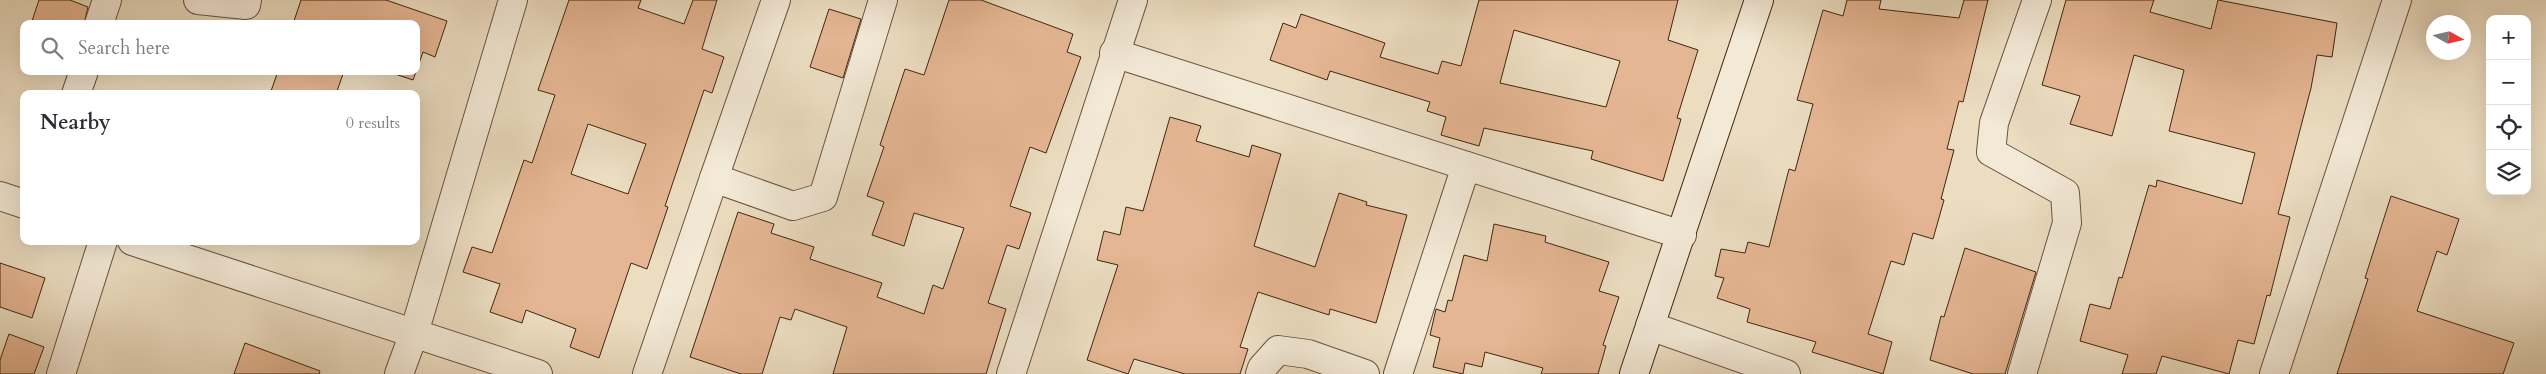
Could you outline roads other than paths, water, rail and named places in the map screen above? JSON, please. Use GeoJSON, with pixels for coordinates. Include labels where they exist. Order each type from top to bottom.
{"type":"FeatureCollection","features":[{"type":"Feature","properties":{"kind":"street"},"geometry":{"type":"LineString","coordinates":[[100,20],[107,0]]}},
{"type":"Feature","properties":{"kind":"street"},"geometry":{"type":"LineString","coordinates":[[198,0],[246,5],[247,0]]}},
{"type":"Feature","properties":{"kind":"street"},"geometry":{"type":"LineString","coordinates":[[399,374],[414,333],[513,0]]}},
{"type":"Feature","properties":{"kind":"street"},"geometry":{"type":"LineString","coordinates":[[647,374],[776,0]]}},
{"type":"Feature","properties":{"kind":"street"},"geometry":{"type":"LineString","coordinates":[[714,178],[793,206],[823,197],[883,0]]}},
{"type":"Feature","properties":{"kind":"street"},"geometry":{"type":"LineString","coordinates":[[1011,374],[1114,53],[1133,0]]}},
{"type":"Feature","properties":{"kind":"street"},"geometry":{"type":"LineString","coordinates":[[1634,374],[1759,0]]}},
{"type":"Feature","properties":{"kind":"street"},"geometry":{"type":"LineString","coordinates":[[2022,374],[2067,223],[2065,193],[1991,152],[1994,122],[2037,0]]}},
{"type":"Feature","properties":{"kind":"street"},"geometry":{"type":"LineString","coordinates":[[2274,374],[2397,0]]}},
{"type":"Feature","properties":{"kind":"street"},"geometry":{"type":"LineString","coordinates":[[1114,53],[1682,235]]}},
{"type":"Feature","properties":{"kind":"street"},"geometry":{"type":"LineString","coordinates":[[77,90],[83,75]]}},
{"type":"Feature","properties":{"kind":"street"},"geometry":{"type":"LineString","coordinates":[[1398,374],[1466,166]]}},
{"type":"Feature","properties":{"kind":"street"},"geometry":{"type":"LineString","coordinates":[[0,196],[20,203]]}},
{"type":"Feature","properties":{"kind":"street"},"geometry":{"type":"LineString","coordinates":[[61,374],[102,245]]}},
{"type":"Feature","properties":{"kind":"street"},"geometry":{"type":"LineString","coordinates":[[144,245],[538,374]]}},
{"type":"Feature","properties":{"kind":"street"},"geometry":{"type":"LineString","coordinates":[[1650,326],[1786,374]]}},
{"type":"Feature","properties":{"kind":"street"},"geometry":{"type":"LineString","coordinates":[[1260,374],[1262,368],[1278,350],[1308,354],[1365,374]]}}]}
